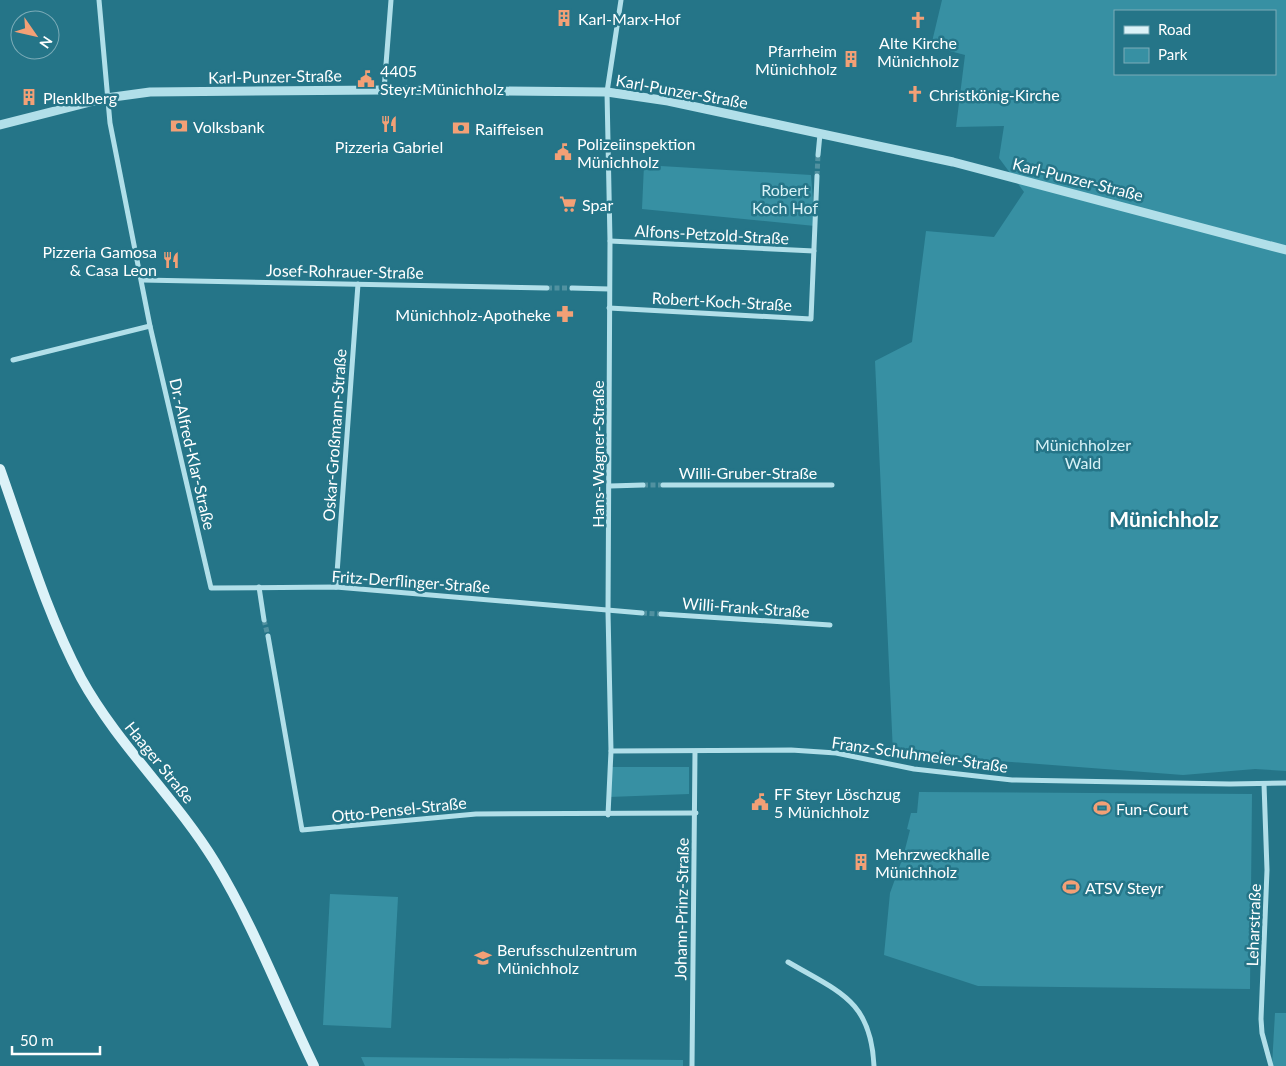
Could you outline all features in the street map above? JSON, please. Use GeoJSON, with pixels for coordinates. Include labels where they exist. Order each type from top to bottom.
{"type":"FeatureCollection","features":[{"type":"Feature","properties":{"kind":"main road","name":"Haager Straße"},"geometry":{"type":"LineString","coordinates":[[0,469],[56,621],[81,676],[117,734],[185,818],[215,863],[257,943],[314,1066]]}},
{"type":"Feature","properties":{"kind":"street","name":"Dr.-Alfred-Klar-Straße"},"geometry":{"type":"LineString","coordinates":[[99,0],[106,98],[150,326],[211,588]]}},
{"type":"Feature","properties":{"kind":"street"},"geometry":{"type":"LineString","coordinates":[[384,90],[391,0]]}},
{"type":"Feature","properties":{"kind":"street","name":"Hans-Wagner-Straße"},"geometry":{"type":"LineString","coordinates":[[608,815],[611,751],[608,612],[610,241],[607,92],[621,0]]}},
{"type":"Feature","properties":{"kind":"street","name":"Karl-Punzer-Straße"},"geometry":{"type":"LineString","coordinates":[[0,125],[106,98],[150,92],[384,90],[607,92],[668,101],[953,162],[1286,250]]}},
{"type":"Feature","properties":{"kind":"street"},"geometry":{"type":"LineString","coordinates":[[818,155],[820,134]]}},
{"type":"Feature","properties":{"kind":"street","name":"Robert-Koch-Straße"},"geometry":{"type":"LineString","coordinates":[[610,308],[811,319],[817,176]]}},
{"type":"Feature","properties":{"kind":"street","name":"Alfons-Petzold-Straße"},"geometry":{"type":"LineString","coordinates":[[610,241],[814,251]]}},
{"type":"Feature","properties":{"kind":"street","name":"Josef-Rohrauer-Straße"},"geometry":{"type":"LineString","coordinates":[[142,280],[547,288]]}},
{"type":"Feature","properties":{"kind":"street","name":"Oskar-Großmann-Straße"},"geometry":{"type":"LineString","coordinates":[[336,587],[358,284]]}},
{"type":"Feature","properties":{"kind":"street"},"geometry":{"type":"LineString","coordinates":[[572,288],[609,289]]}},
{"type":"Feature","properties":{"kind":"street"},"geometry":{"type":"LineString","coordinates":[[13,360],[150,326]]}},
{"type":"Feature","properties":{"kind":"street","name":"Willi-Gruber-Straße"},"geometry":{"type":"LineString","coordinates":[[663,484],[832,485]]}},
{"type":"Feature","properties":{"kind":"street"},"geometry":{"type":"LineString","coordinates":[[610,486],[643,485]]}},
{"type":"Feature","properties":{"kind":"street"},"geometry":{"type":"LineString","coordinates":[[259,587],[264,620]]}},
{"type":"Feature","properties":{"kind":"street","name":"Fritz-Derflinger-Straße"},"geometry":{"type":"LineString","coordinates":[[211,588],[336,587],[608,612]]}},
{"type":"Feature","properties":{"kind":"street"},"geometry":{"type":"LineString","coordinates":[[608,612],[642,613]]}},
{"type":"Feature","properties":{"kind":"street","name":"Willi-Frank-Straße"},"geometry":{"type":"LineString","coordinates":[[661,614],[830,626]]}},
{"type":"Feature","properties":{"kind":"street","name":"Otto-Pensel-Straße"},"geometry":{"type":"LineString","coordinates":[[268,636],[302,830],[476,814],[608,815],[696,813]]}},
{"type":"Feature","properties":{"kind":"street","name":"Franz-Schuhmeier-Straße"},"geometry":{"type":"LineString","coordinates":[[611,751],[791,750],[836,753],[914,769],[1012,780],[1264,784],[1286,782]]}},
{"type":"Feature","properties":{"kind":"street","name":"Johann-Prinz-Straße"},"geometry":{"type":"LineString","coordinates":[[692,1066],[696,813],[695,752]]}},
{"type":"Feature","properties":{"kind":"street","name":"Leharstraße"},"geometry":{"type":"LineString","coordinates":[[1264,784],[1267,870],[1261,1019],[1262,1033],[1271,1066]]}},
{"type":"Feature","properties":{"kind":"street"},"geometry":{"type":"LineString","coordinates":[[788,962],[854,1003],[869,1030],[873,1045],[874,1066]]}},
{"type":"Feature","properties":{"kind":"green space","name":"Münichholzer Wald"},"geometry":{"type":"Polygon","coordinates":[[[942,0],[1286,0],[1286,771],[1255,769],[1183,775],[893,753],[875,361],[912,342],[926,231],[994,237],[1024,192],[999,158],[1004,126],[956,127],[965,55],[931,46],[942,0]]]}},
{"type":"Feature","properties":{"kind":"green space","name":"Robert Koch Hof"},"geometry":{"type":"Polygon","coordinates":[[[644,165],[811,175],[815,226],[642,209],[644,165]]]}},
{"type":"Feature","properties":{"kind":"green space"},"geometry":{"type":"Polygon","coordinates":[[[609,767],[689,767],[689,794],[609,797],[609,767]]]}},
{"type":"Feature","properties":{"kind":"green space","name":"ATSV Steyr"},"geometry":{"type":"Polygon","coordinates":[[[919,792],[1252,794],[1250,989],[978,986],[884,955],[890,893],[903,857],[910,830],[907,829],[911,813],[917,813],[919,792]]]}},
{"type":"Feature","properties":{"kind":"green space"},"geometry":{"type":"Polygon","coordinates":[[[330,894],[398,897],[391,1028],[323,1025],[330,894]]]}},
{"type":"Feature","properties":{"kind":"green space"},"geometry":{"type":"Polygon","coordinates":[[[1275,1013],[1286,1013],[1286,1066],[1272,1066],[1275,1013]]]}},
{"type":"Feature","properties":{"kind":"green space"},"geometry":{"type":"Polygon","coordinates":[[[361,1057],[683,1060],[683,1066],[365,1066],[361,1057]]]}},
{"type":"Feature","properties":{"kind":"tunnel"},"geometry":{"type":"LineString","coordinates":[[817,176],[818,155]]}},
{"type":"Feature","properties":{"kind":"tunnel"},"geometry":{"type":"LineString","coordinates":[[547,288],[572,288]]}},
{"type":"Feature","properties":{"kind":"tunnel"},"geometry":{"type":"LineString","coordinates":[[643,485],[663,485]]}},
{"type":"Feature","properties":{"kind":"tunnel"},"geometry":{"type":"LineString","coordinates":[[642,613],[661,614]]}},
{"type":"Feature","properties":{"kind":"tunnel"},"geometry":{"type":"LineString","coordinates":[[264,620],[268,636]]}},
{"type":"Feature","properties":{"kind":"place","name":"Karl-Marx-Hof"},"geometry":{"type":"Point","coordinates":[564,18]}},
{"type":"Feature","properties":{"kind":"place","name":"Alte Kirche Münichholz"},"geometry":{"type":"Point","coordinates":[918,20]}},
{"type":"Feature","properties":{"kind":"place","name":"Pfarrheim Münichholz"},"geometry":{"type":"Point","coordinates":[851,59]}},
{"type":"Feature","properties":{"kind":"place","name":"4405 Steyr-Münichholz"},"geometry":{"type":"Point","coordinates":[366,79]}},
{"type":"Feature","properties":{"kind":"place","name":"Christkönig-Kirche"},"geometry":{"type":"Point","coordinates":[915,94]}},
{"type":"Feature","properties":{"kind":"place","name":"Plenklberg"},"geometry":{"type":"Point","coordinates":[29,97]}},
{"type":"Feature","properties":{"kind":"place","name":"Pizzeria Gabriel"},"geometry":{"type":"Point","coordinates":[389,124]}},
{"type":"Feature","properties":{"kind":"place","name":"Volksbank"},"geometry":{"type":"Point","coordinates":[179,126]}},
{"type":"Feature","properties":{"kind":"place","name":"Raiffeisen"},"geometry":{"type":"Point","coordinates":[461,128]}},
{"type":"Feature","properties":{"kind":"place","name":"Polizeiinspektion Münichholz"},"geometry":{"type":"Point","coordinates":[563,152]}},
{"type":"Feature","properties":{"kind":"place","name":"Spar"},"geometry":{"type":"Point","coordinates":[568,204]}},
{"type":"Feature","properties":{"kind":"place","name":"Pizzeria Gamosa & Casa Leon"},"geometry":{"type":"Point","coordinates":[171,260]}},
{"type":"Feature","properties":{"kind":"place","name":"Münichholz-Apotheke"},"geometry":{"type":"Point","coordinates":[565,314]}},
{"type":"Feature","properties":{"kind":"place","name":"FF Steyr Löschzug 5 Münichholz"},"geometry":{"type":"Point","coordinates":[760,802]}},
{"type":"Feature","properties":{"kind":"place","name":"Fun-Court"},"geometry":{"type":"Point","coordinates":[1102,808]}},
{"type":"Feature","properties":{"kind":"place","name":"Mehrzweckhalle Münichholz"},"geometry":{"type":"Point","coordinates":[861,862]}},
{"type":"Feature","properties":{"kind":"place","name":"ATSV Steyr"},"geometry":{"type":"Point","coordinates":[1071,887]}},
{"type":"Feature","properties":{"kind":"place","name":"Berufsschulzentrum Münichholz"},"geometry":{"type":"Point","coordinates":[483,958]}},
{"type":"Feature","properties":{"kind":"district","name":"Münichholz"},"geometry":{"type":"Point","coordinates":[1164,518]}}]}
